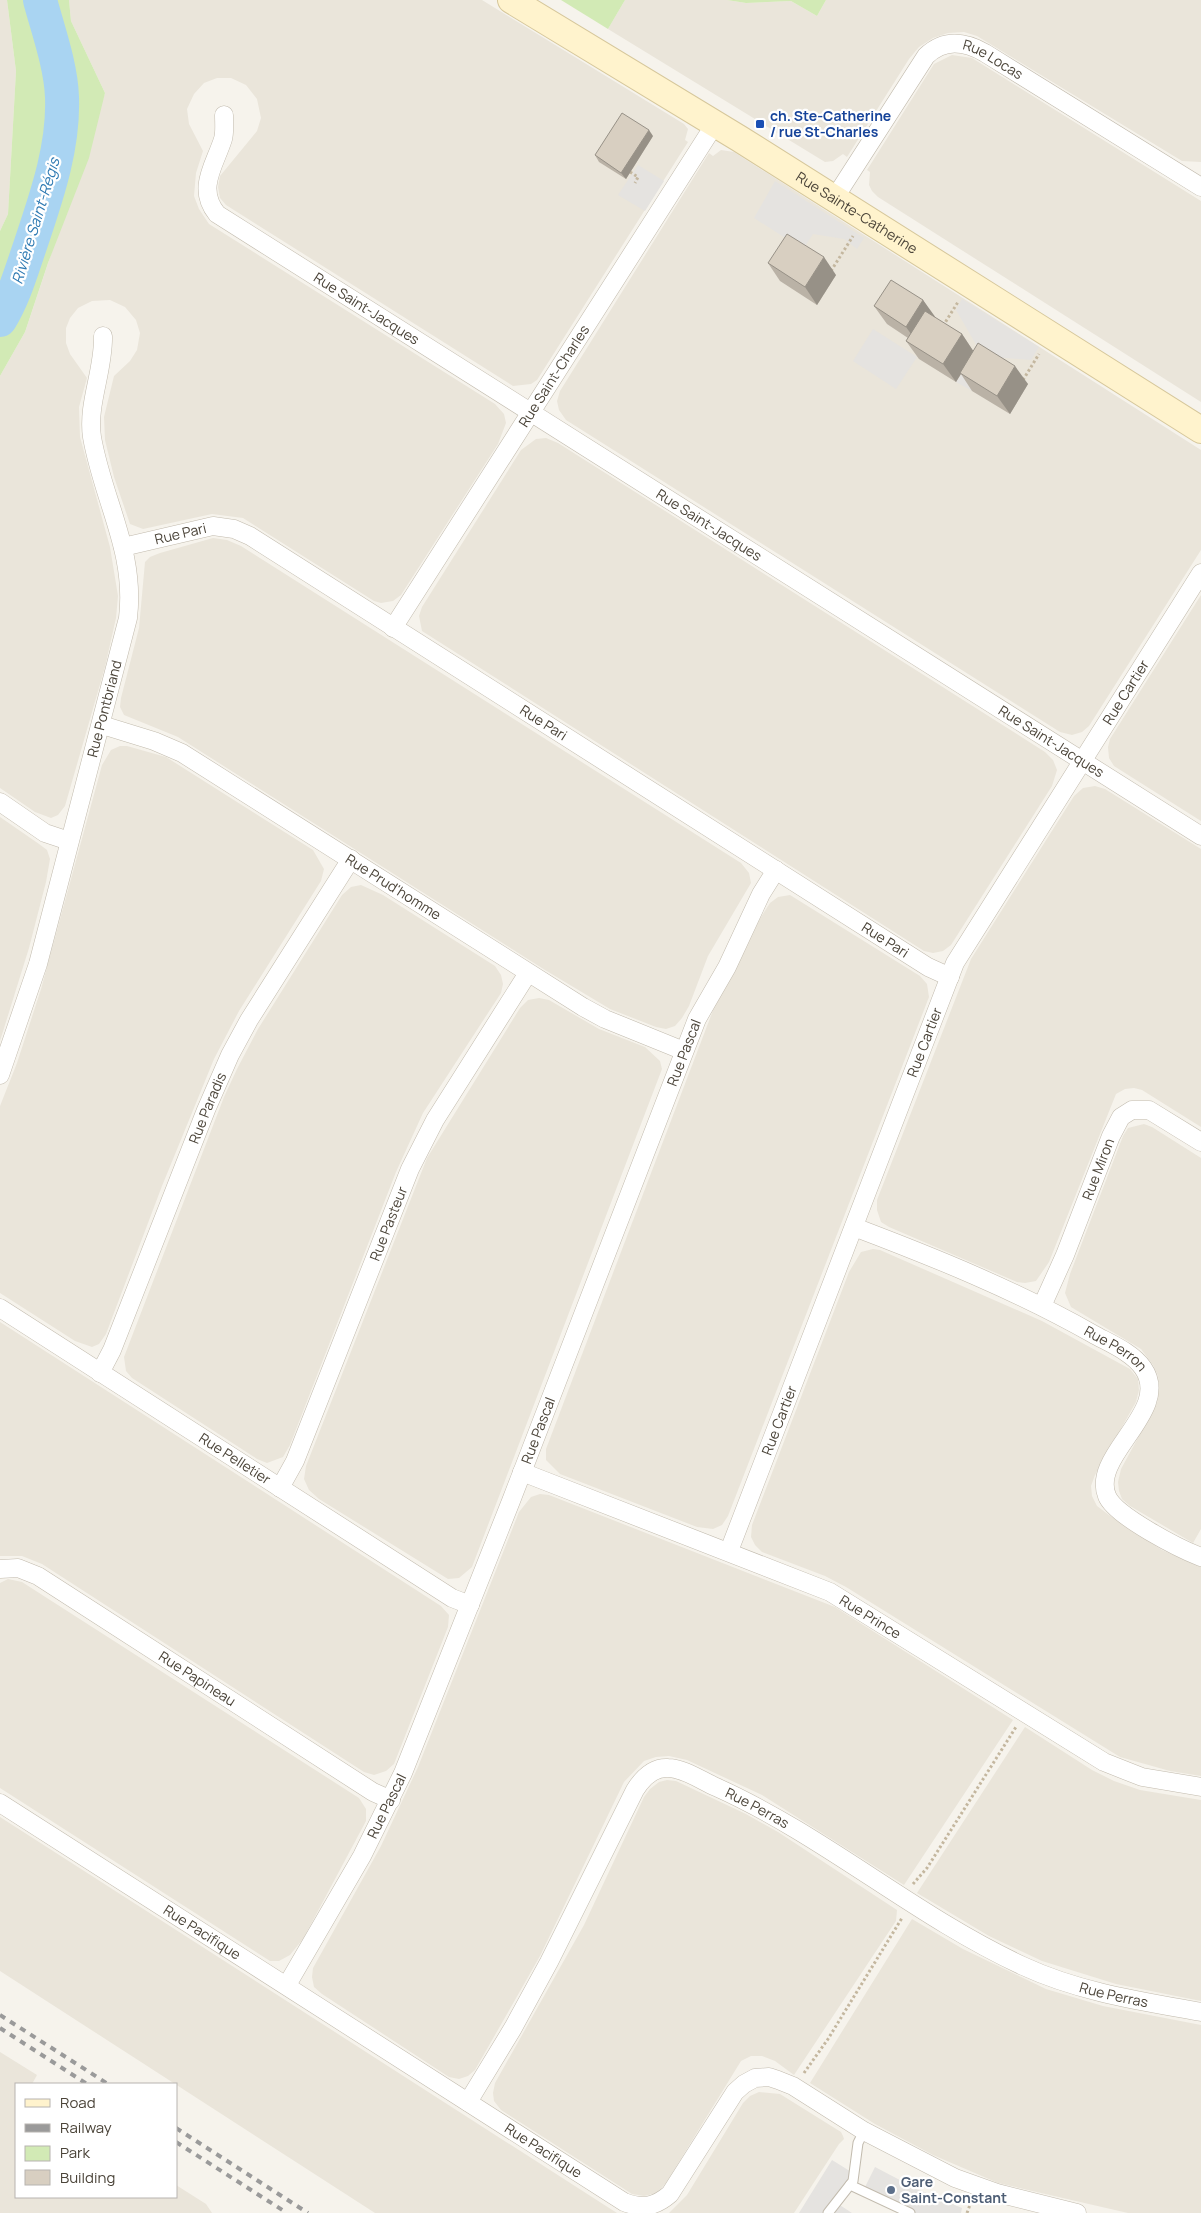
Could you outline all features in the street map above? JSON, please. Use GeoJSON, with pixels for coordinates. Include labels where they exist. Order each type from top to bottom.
{"type":"FeatureCollection","features":[{"type":"Feature","properties":{"kind":"street","name":"Rue Sainte-Catherine"},"geometry":{"type":"LineString","coordinates":[[511,0],[714,124],[1201,430]]}},
{"type":"Feature","properties":{"kind":"street","name":"Rue Locas"},"geometry":{"type":"LineString","coordinates":[[834,199],[926,56],[939,46],[957,42],[967,44],[985,53],[1201,187]]}},
{"type":"Feature","properties":{"kind":"street","name":"Rue Saint-Jacques"},"geometry":{"type":"LineString","coordinates":[[224,116],[223,137],[207,180],[208,197],[217,214],[1201,836]]}},
{"type":"Feature","properties":{"kind":"street","name":"Rue Saint-Charles"},"geometry":{"type":"LineString","coordinates":[[393,628],[714,124]]}},
{"type":"Feature","properties":{"kind":"street","name":"Rue Pontbriand"},"geometry":{"type":"LineString","coordinates":[[0,1075],[38,964],[69,841],[102,725],[128,618],[129,572],[92,436],[92,413],[102,363],[103,336]]}},
{"type":"Feature","properties":{"kind":"street","name":"Rue Pari"},"geometry":{"type":"LineString","coordinates":[[123,547],[213,526],[234,529],[250,536],[928,967],[950,977]]}},
{"type":"Feature","properties":{"kind":"street","name":"Rue Cartier"},"geometry":{"type":"LineString","coordinates":[[729,1551],[961,952],[1201,574]]}},
{"type":"Feature","properties":{"kind":"street","name":"Rue Prud'homme"},"geometry":{"type":"LineString","coordinates":[[102,725],[154,741],[182,753],[594,1014],[684,1050]]}},
{"type":"Feature","properties":{"kind":"street"},"geometry":{"type":"LineString","coordinates":[[0,802],[45,832],[69,841]]}},
{"type":"Feature","properties":{"kind":"street","name":"Rue Paradis"},"geometry":{"type":"LineString","coordinates":[[100,1373],[112,1350],[206,1110],[230,1055],[248,1020],[351,860]]}},
{"type":"Feature","properties":{"kind":"street","name":"Rue Pascal"},"geometry":{"type":"LineString","coordinates":[[286,1984],[341,1893],[391,1800],[522,1472],[684,1050],[697,1019],[727,967],[760,894],[776,870]]}},
{"type":"Feature","properties":{"kind":"street","name":"Rue Pasteur"},"geometry":{"type":"LineString","coordinates":[[280,1488],[295,1461],[410,1169],[439,1113],[528,972]]}},
{"type":"Feature","properties":{"kind":"street","name":"Rue Miron"},"geometry":{"type":"LineString","coordinates":[[1042,1306],[1065,1254],[1111,1136],[1121,1117],[1132,1110],[1149,1110],[1201,1142]]}},
{"type":"Feature","properties":{"kind":"street","name":"Rue Perron"},"geometry":{"type":"LineString","coordinates":[[854,1227],[952,1265],[1042,1306],[1120,1350],[1143,1368],[1149,1388],[1146,1404],[1112,1463],[1105,1480],[1105,1489],[1113,1505],[1125,1515],[1177,1546],[1201,1557]]}},
{"type":"Feature","properties":{"kind":"street","name":"Rue Pelletier"},"geometry":{"type":"LineString","coordinates":[[0,1308],[452,1598],[470,1605]]}},
{"type":"Feature","properties":{"kind":"street","name":"Rue Prince"},"geometry":{"type":"LineString","coordinates":[[522,1472],[806,1581],[851,1603],[1104,1762],[1142,1777],[1201,1787]]}},
{"type":"Feature","properties":{"kind":"street","name":"Rue Papineau"},"geometry":{"type":"LineString","coordinates":[[0,1570],[18,1568],[38,1576],[374,1792],[391,1800]]}},
{"type":"Feature","properties":{"kind":"street","name":"Rue Perras"},"geometry":{"type":"LineString","coordinates":[[468,2102],[513,2028],[549,1962],[635,1790],[652,1772],[666,1767],[691,1776],[775,1816],[952,1928],[1024,1966],[1081,1987],[1201,2012]]}},
{"type":"Feature","properties":{"kind":"street","name":"Rue Pacifique"},"geometry":{"type":"LineString","coordinates":[[0,1803],[286,1984],[624,2202],[640,2207],[657,2204],[670,2194],[731,2097],[744,2084],[756,2078],[769,2077],[793,2086],[864,2131],[932,2167],[977,2187],[1077,2213]]}},
{"type":"Feature","properties":{"kind":"lane"},"geometry":{"type":"LineString","coordinates":[[828,2213],[855,2176],[858,2143],[864,2131]]}},
{"type":"Feature","properties":{"kind":"lane"},"geometry":{"type":"LineString","coordinates":[[850,2185],[910,2213]]}},
{"type":"Feature","properties":{"kind":"path"},"geometry":{"type":"LineString","coordinates":[[630,172],[638,176],[635,183]]}},
{"type":"Feature","properties":{"kind":"path"},"geometry":{"type":"LineString","coordinates":[[830,271],[857,228]]}},
{"type":"Feature","properties":{"kind":"path"},"geometry":{"type":"LineString","coordinates":[[940,330],[962,296]]}},
{"type":"Feature","properties":{"kind":"path"},"geometry":{"type":"LineString","coordinates":[[1022,381],[1043,347]]}},
{"type":"Feature","properties":{"kind":"path"},"geometry":{"type":"LineString","coordinates":[[910,1889],[926,1868],[1018,1724]]}},
{"type":"Feature","properties":{"kind":"path"},"geometry":{"type":"LineString","coordinates":[[801,2078],[828,2040],[890,1942],[904,1914]]}},
{"type":"Feature","properties":{"kind":"path"},"geometry":{"type":"LineString","coordinates":[[967,2213],[973,2198]]}},
{"type":"Feature","properties":{"kind":"shaded area"},"geometry":{"type":"Polygon","coordinates":[[[0,0],[7,0],[16,71],[8,214],[0,231],[0,0]]]}},
{"type":"Feature","properties":{"kind":"shaded area"},"geometry":{"type":"Polygon","coordinates":[[[69,0],[482,0],[684,124],[688,129],[685,140],[688,142],[537,380],[531,384],[513,386],[226,205],[220,198],[218,187],[220,176],[257,131],[261,118],[257,99],[246,85],[231,78],[217,78],[204,83],[194,94],[187,109],[189,124],[203,151],[196,173],[194,196],[199,209],[209,224],[495,404],[504,414],[506,423],[498,444],[401,595],[393,601],[381,603],[374,601],[243,518],[212,514],[143,529],[130,524],[114,477],[105,440],[104,417],[114,376],[130,361],[137,350],[140,333],[136,320],[125,307],[110,300],[92,301],[78,308],[70,318],[66,328],[66,343],[70,354],[87,378],[79,407],[80,437],[110,547],[118,596],[116,618],[105,667],[65,806],[58,815],[51,818],[35,812],[0,788],[0,376],[25,332],[105,93],[71,21],[69,0]]]}},
{"type":"Feature","properties":{"kind":"shaded area"},"geometry":{"type":"Polygon","coordinates":[[[625,0],[727,0],[746,3],[791,1],[817,16],[826,0],[1201,0],[1201,162],[1182,161],[977,36],[964,32],[948,33],[933,38],[919,47],[909,59],[847,157],[843,154],[833,161],[825,162],[608,29],[625,0]]]}},
{"type":"Feature","properties":{"kind":"shaded area"},"geometry":{"type":"Polygon","coordinates":[[[952,55],[972,58],[1201,201],[1201,402],[878,197],[872,191],[869,185],[870,172],[867,170],[934,64],[952,55]]]}},
{"type":"Feature","properties":{"kind":"shaded area"},"geometry":{"type":"Polygon","coordinates":[[[721,150],[734,152],[1201,450],[1201,550],[1089,726],[1082,732],[1072,735],[1060,732],[566,420],[559,410],[557,401],[560,391],[709,153],[713,156],[721,150]]]}},
{"type":"Feature","properties":{"kind":"shaded area"},"geometry":{"type":"Polygon","coordinates":[[[638,165],[664,181],[645,211],[618,195],[638,165]]]}},
{"type":"Feature","properties":{"kind":"shaded area"},"geometry":{"type":"Polygon","coordinates":[[[775,181],[864,238],[857,249],[844,239],[813,234],[805,246],[790,241],[754,218],[775,181]]]}},
{"type":"Feature","properties":{"kind":"shaded area"},"geometry":{"type":"Polygon","coordinates":[[[962,299],[1039,347],[1031,360],[993,357],[972,391],[956,382],[978,348],[956,310],[962,299]]]}},
{"type":"Feature","properties":{"kind":"shaded area"},"geometry":{"type":"Polygon","coordinates":[[[873,329],[917,357],[896,389],[853,361],[873,329]]]}},
{"type":"Feature","properties":{"kind":"shaded area"},"geometry":{"type":"Polygon","coordinates":[[[546,438],[558,443],[1045,752],[1053,760],[1057,770],[1052,786],[951,945],[943,951],[933,953],[924,951],[422,631],[419,616],[422,607],[521,450],[536,439],[546,438]]]}},
{"type":"Feature","properties":{"kind":"shaded area"},"geometry":{"type":"Polygon","coordinates":[[[213,538],[227,540],[241,546],[741,863],[749,873],[751,883],[708,956],[689,1006],[675,1026],[666,1029],[656,1027],[610,1009],[545,970],[178,737],[124,715],[120,707],[121,698],[139,628],[145,562],[150,557],[160,553],[213,538]]]}},
{"type":"Feature","properties":{"kind":"shaded area"},"geometry":{"type":"Polygon","coordinates":[[[1201,595],[1201,821],[1114,766],[1109,758],[1108,747],[1110,739],[1201,595]]]}},
{"type":"Feature","properties":{"kind":"shaded area"},"geometry":{"type":"Polygon","coordinates":[[[120,746],[127,746],[166,757],[313,850],[324,869],[321,881],[239,1011],[214,1059],[162,1186],[106,1334],[99,1344],[92,1347],[75,1341],[0,1293],[0,1106],[17,1063],[41,989],[102,765],[111,750],[120,746]]]}},
{"type":"Feature","properties":{"kind":"shaded area"},"geometry":{"type":"Polygon","coordinates":[[[1095,786],[1105,789],[1201,849],[1201,1127],[1142,1090],[1134,1088],[1125,1089],[1116,1094],[1049,1262],[1036,1281],[1017,1282],[889,1227],[881,1222],[877,1210],[877,1200],[971,959],[1074,796],[1083,788],[1095,786]]]}},
{"type":"Feature","properties":{"kind":"shaded area"},"geometry":{"type":"Polygon","coordinates":[[[0,817],[47,850],[50,859],[29,948],[0,1041],[0,817]]]}},
{"type":"Feature","properties":{"kind":"shaded area"},"geometry":{"type":"Polygon","coordinates":[[[361,885],[383,895],[495,966],[501,975],[503,984],[501,993],[423,1113],[396,1172],[290,1445],[283,1457],[267,1463],[257,1459],[132,1378],[126,1371],[124,1357],[224,1097],[237,1069],[258,1029],[342,895],[351,887],[361,885]]]}},
{"type":"Feature","properties":{"kind":"shaded area"},"geometry":{"type":"Polygon","coordinates":[[[790,895],[920,976],[927,984],[929,997],[728,1516],[722,1525],[713,1529],[697,1527],[560,1474],[546,1460],[546,1449],[731,963],[770,903],[778,897],[790,895]]]}},
{"type":"Feature","properties":{"kind":"shaded area"},"geometry":{"type":"Polygon","coordinates":[[[539,998],[549,1000],[599,1029],[645,1047],[660,1061],[662,1069],[472,1567],[459,1578],[448,1579],[319,1499],[309,1490],[304,1479],[306,1466],[427,1158],[520,1008],[528,1000],[539,998]]]}},
{"type":"Feature","properties":{"kind":"shaded area"},"geometry":{"type":"Polygon","coordinates":[[[1144,1124],[1152,1127],[1201,1158],[1201,1529],[1193,1543],[1130,1506],[1122,1499],[1119,1491],[1118,1482],[1121,1469],[1157,1403],[1158,1376],[1153,1365],[1141,1349],[1071,1307],[1065,1293],[1070,1274],[1123,1136],[1128,1128],[1144,1124]]]}},
{"type":"Feature","properties":{"kind":"shaded area"},"geometry":{"type":"Polygon","coordinates":[[[873,1249],[880,1250],[1042,1321],[1130,1369],[1138,1379],[1139,1390],[1136,1402],[1095,1475],[1091,1486],[1092,1496],[1097,1506],[1162,1550],[1201,1567],[1201,1776],[1170,1771],[1120,1757],[846,1587],[825,1576],[762,1552],[755,1545],[751,1537],[752,1525],[849,1272],[861,1252],[873,1249]]]}},
{"type":"Feature","properties":{"kind":"shaded area"},"geometry":{"type":"Polygon","coordinates":[[[0,1322],[441,1606],[449,1615],[448,1627],[394,1764],[386,1771],[374,1775],[364,1772],[42,1564],[22,1556],[0,1556],[0,1322]]]}},
{"type":"Feature","properties":{"kind":"shaded area"},"geometry":{"type":"Polygon","coordinates":[[[540,1494],[549,1495],[835,1607],[1013,1720],[904,1885],[762,1795],[687,1760],[669,1756],[656,1757],[644,1761],[624,1782],[540,1956],[475,2070],[468,2076],[459,2079],[449,2077],[322,1994],[314,1987],[313,1968],[381,1846],[418,1767],[519,1512],[531,1497],[540,1494]]]}},
{"type":"Feature","properties":{"kind":"shaded area"},"geometry":{"type":"Polygon","coordinates":[[[8,1579],[22,1582],[359,1798],[366,1809],[366,1821],[303,1939],[290,1955],[279,1961],[270,1961],[0,1788],[0,1583],[8,1579]]]}},
{"type":"Feature","properties":{"kind":"shaded area"},"geometry":{"type":"Polygon","coordinates":[[[1025,1727],[1092,1770],[1114,1781],[1140,1790],[1201,1800],[1201,2001],[1116,1984],[1042,1961],[989,1936],[917,1893],[1025,1727]]]}},
{"type":"Feature","properties":{"kind":"shaded area"},"geometry":{"type":"Polygon","coordinates":[[[667,1780],[676,1781],[746,1814],[778,1832],[897,1910],[896,1921],[794,2075],[775,2061],[762,2056],[751,2056],[741,2061],[666,2183],[657,2193],[644,2196],[632,2194],[501,2110],[494,2101],[493,2093],[495,2083],[584,1925],[644,1797],[659,1782],[667,1780]]]}},
{"type":"Feature","properties":{"kind":"shaded area"},"geometry":{"type":"Polygon","coordinates":[[[0,1817],[617,2213],[375,2213],[178,2086],[178,2083],[174,2083],[0,1971],[0,1817]]]}},
{"type":"Feature","properties":{"kind":"shaded area"},"geometry":{"type":"Polygon","coordinates":[[[912,1919],[963,1949],[1046,1989],[1103,2006],[1201,2025],[1201,2213],[1128,2213],[998,2183],[933,2155],[875,2124],[810,2083],[912,1919]]]}},
{"type":"Feature","properties":{"kind":"shaded area"},"geometry":{"type":"Polygon","coordinates":[[[0,2052],[37,2075],[33,2083],[15,2083],[15,2198],[178,2198],[178,2186],[206,2204],[212,2213],[0,2213],[0,2052]]]}},
{"type":"Feature","properties":{"kind":"shaded area"},"geometry":{"type":"Polygon","coordinates":[[[759,2092],[780,2094],[841,2132],[844,2139],[794,2213],[669,2213],[687,2195],[743,2103],[750,2096],[759,2092]]]}},
{"type":"Feature","properties":{"kind":"shaded area"},"geometry":{"type":"Polygon","coordinates":[[[832,2160],[853,2173],[835,2202],[852,2213],[799,2213],[832,2160]]]}},
{"type":"Feature","properties":{"kind":"shaded area","name":"Gare Saint-Constant"},"geometry":{"type":"Polygon","coordinates":[[[875,2167],[917,2189],[962,2208],[961,2213],[910,2213],[863,2191],[875,2167]]]}},
{"type":"Feature","properties":{"kind":"green space"},"geometry":{"type":"Polygon","coordinates":[[[7,0],[69,0],[71,21],[105,93],[89,158],[48,263],[25,332],[0,376],[0,231],[8,214],[16,71],[7,0]]]}},
{"type":"Feature","properties":{"kind":"green space"},"geometry":{"type":"Polygon","coordinates":[[[561,0],[625,0],[608,29],[561,0]]]}},
{"type":"Feature","properties":{"kind":"green space"},"geometry":{"type":"Polygon","coordinates":[[[727,0],[826,0],[817,16],[791,1],[746,3],[727,0]]]}},
{"type":"Feature","properties":{"kind":"building"},"geometry":{"type":"Polygon","coordinates":[[[622,113],[649,130],[621,173],[595,155],[622,113]]]}},
{"type":"Feature","properties":{"kind":"building"},"geometry":{"type":"Polygon","coordinates":[[[787,234],[824,257],[805,287],[768,263],[787,234]]]}},
{"type":"Feature","properties":{"kind":"building"},"geometry":{"type":"Polygon","coordinates":[[[891,280],[923,300],[906,327],[874,306],[891,280]]]}},
{"type":"Feature","properties":{"kind":"building"},"geometry":{"type":"Polygon","coordinates":[[[925,311],[962,334],[943,364],[906,341],[925,311]]]}},
{"type":"Feature","properties":{"kind":"building"},"geometry":{"type":"Polygon","coordinates":[[[978,343],[1015,366],[997,396],[960,373],[978,343]]]}},
{"type":"Feature","properties":{"kind":"waterway","name":"Rivière Saint-Régis"},"geometry":{"type":"LineString","coordinates":[[0,320],[17,284],[42,210],[53,173],[60,135],[62,116],[61,85],[54,48],[40,0]]}},
{"type":"Feature","properties":{"kind":"railway"},"geometry":{"type":"LineString","coordinates":[[0,2015],[106,2083]]}},
{"type":"Feature","properties":{"kind":"railway"},"geometry":{"type":"LineString","coordinates":[[0,2028],[85,2083]]}},
{"type":"Feature","properties":{"kind":"railway"},"geometry":{"type":"LineString","coordinates":[[178,2129],[308,2213]]}},
{"type":"Feature","properties":{"kind":"railway"},"geometry":{"type":"LineString","coordinates":[[178,2143],[287,2213]]}},
{"type":"Feature","properties":{"kind":"place","name":"ch. Ste-Catherine / rue St-Charles"},"geometry":{"type":"Point","coordinates":[760,124]}},
{"type":"Feature","properties":{"kind":"place","name":"Gare Saint-Constant"},"geometry":{"type":"Point","coordinates":[891,2190]}}]}
